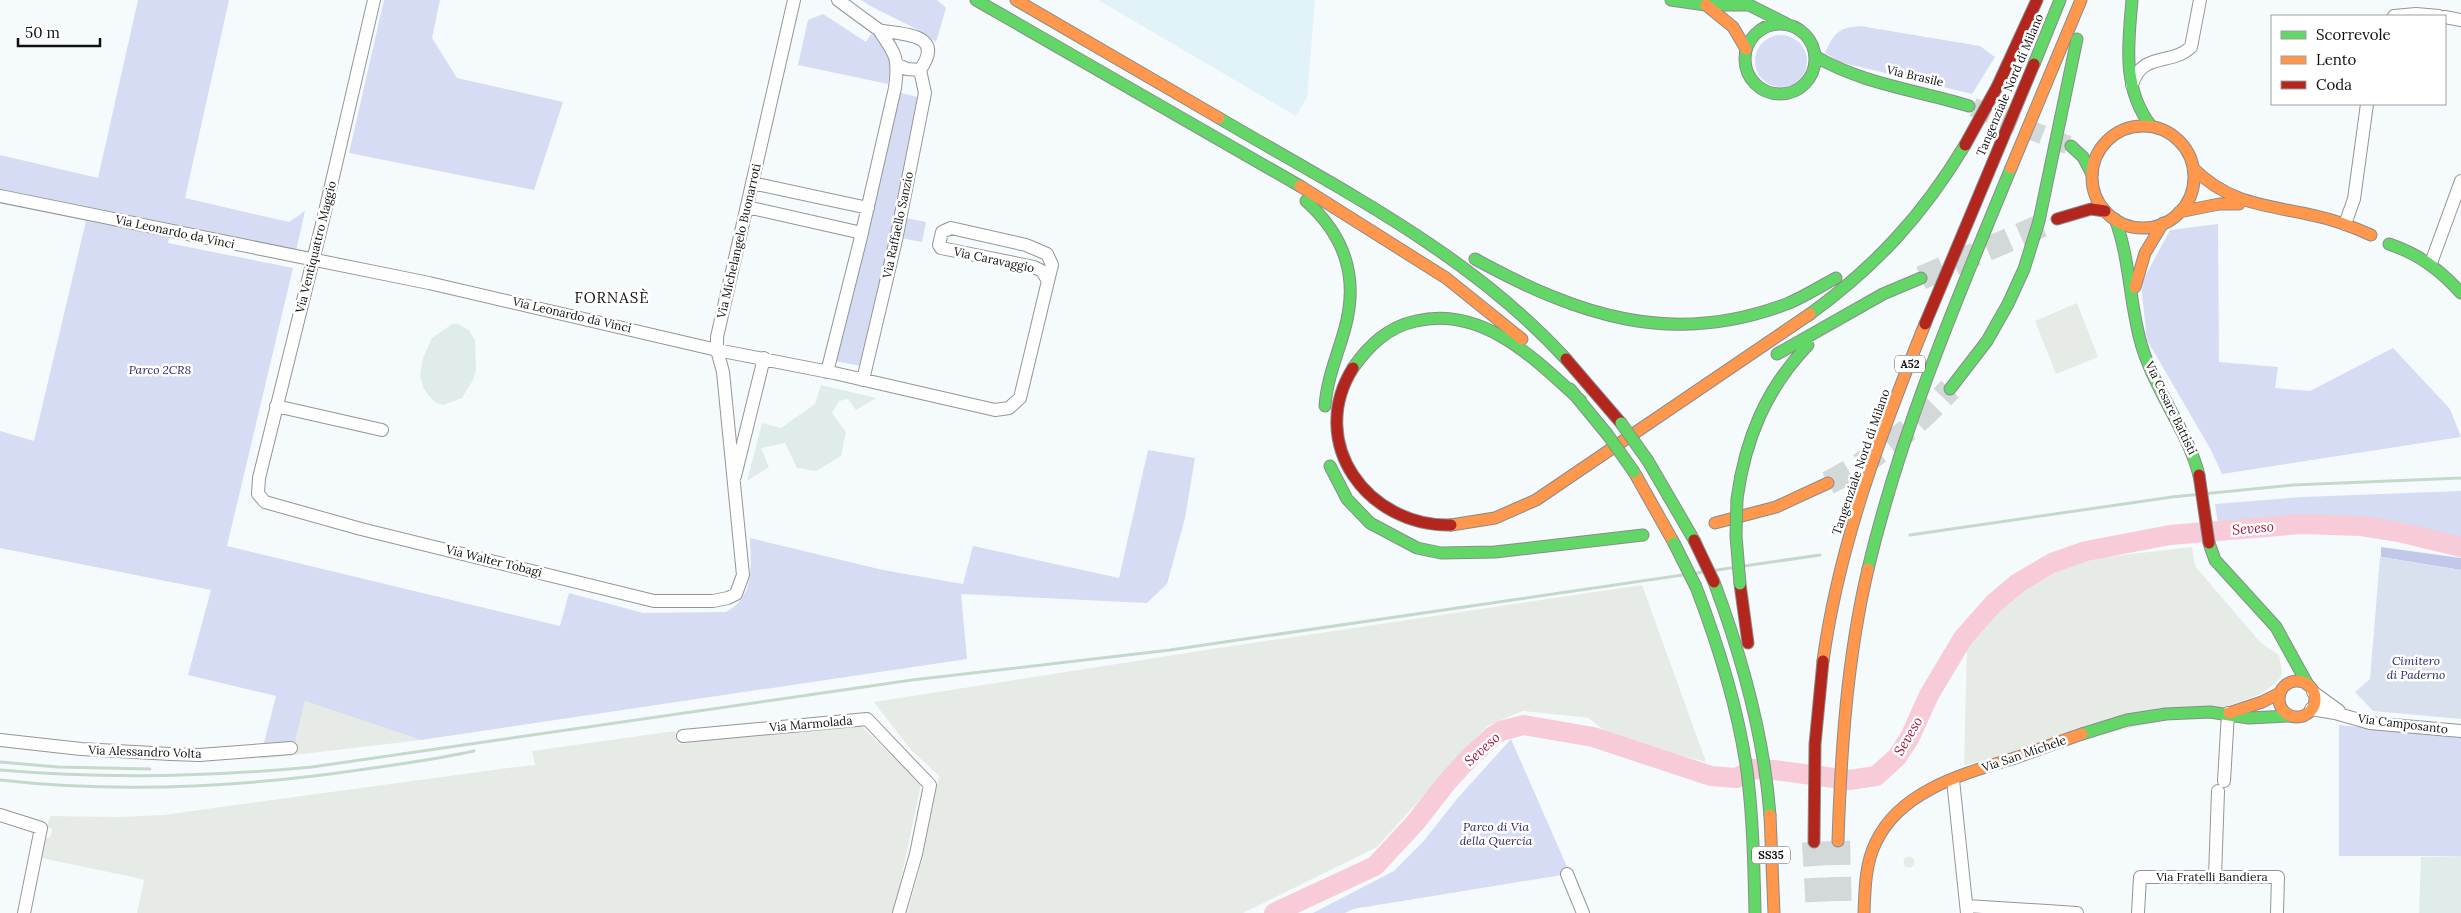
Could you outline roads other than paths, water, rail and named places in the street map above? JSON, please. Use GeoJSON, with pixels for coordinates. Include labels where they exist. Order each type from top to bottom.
{"type":"FeatureCollection","features":[{"type":"Feature","properties":{"kind":"main road"},"geometry":{"type":"LineString","coordinates":[[976,0],[1241,151],[1399,246],[1494,313],[1542,358],[1581,401]]}},
{"type":"Feature","properties":{"kind":"main road"},"geometry":{"type":"LineString","coordinates":[[1016,0],[1421,237],[1484,282],[1568,360],[1621,423],[1648,461],[1694,540],[1714,582],[1733,635],[1754,714]]}},
{"type":"Feature","properties":{"kind":"main road"},"geometry":{"type":"LineString","coordinates":[[1671,0],[1706,5],[1749,5],[1788,25],[1798,28],[1808,38],[1815,56],[1809,78],[1800,88],[1787,93],[1767,92],[1749,76],[1745,64],[1746,49],[1752,37],[1763,28],[1775,24],[1788,25]]}},
{"type":"Feature","properties":{"kind":"main road"},"geometry":{"type":"LineString","coordinates":[[1581,401],[1530,355],[1478,325],[1448,317],[1419,319],[1389,330],[1367,348],[1348,375],[1338,403],[1337,435],[1344,462],[1360,487],[1381,506],[1401,516],[1442,525],[1470,524],[1497,518],[1525,506],[1559,486],[1832,298],[1883,254],[1910,224],[1927,201],[1981,116],[2008,66],[2037,0]]}},
{"type":"Feature","properties":{"kind":"main road","name":"Tangenziale Nord di Milano"},"geometry":{"type":"LineString","coordinates":[[1814,842],[1816,744],[1826,643],[1838,581],[1856,514],[1918,340],[2060,0]]}},
{"type":"Feature","properties":{"kind":"main road","name":"A52"},"geometry":{"type":"LineString","coordinates":[[1838,841],[1842,746],[1864,586],[1880,522],[1908,431],[1938,346],[2080,0]]}},
{"type":"Feature","properties":{"kind":"main road"},"geometry":{"type":"LineString","coordinates":[[1950,389],[1987,341],[2008,304],[2024,269],[2039,221],[2085,0]]}},
{"type":"Feature","properties":{"kind":"main road"},"geometry":{"type":"LineString","coordinates":[[2122,130],[2133,91],[2129,30],[2132,0]]}},
{"type":"Feature","properties":{"kind":"main road"},"geometry":{"type":"LineString","coordinates":[[1706,5],[1733,27],[1746,49]]}},
{"type":"Feature","properties":{"kind":"main road","name":"Via Brasile"},"geometry":{"type":"LineString","coordinates":[[1815,56],[1828,65],[1853,76],[1941,96],[1970,106]]}},
{"type":"Feature","properties":{"kind":"main road","name":"Via Brasile"},"geometry":{"type":"LineString","coordinates":[[1809,78],[1853,76]]}},
{"type":"Feature","properties":{"kind":"main road"},"geometry":{"type":"LineString","coordinates":[[2133,91],[2151,126]]}},
{"type":"Feature","properties":{"kind":"main road"},"geometry":{"type":"LineString","coordinates":[[2092,174],[2096,157],[2104,144],[2122,130],[2139,126],[2151,126],[2168,132],[2180,142],[2188,155],[2193,168],[2192,188],[2187,201],[2179,212],[2163,223],[2141,227],[2115,219],[2105,211],[2096,197],[2092,174],[2082,157],[2071,146],[2082,148],[2104,144]]}},
{"type":"Feature","properties":{"kind":"main road"},"geometry":{"type":"LineString","coordinates":[[1241,151],[1318,210],[1334,229],[1346,250],[1351,277],[1351,300],[1330,375],[1324,417]]}},
{"type":"Feature","properties":{"kind":"main road"},"geometry":{"type":"LineString","coordinates":[[2193,168],[2214,189],[2249,204]]}},
{"type":"Feature","properties":{"kind":"main road"},"geometry":{"type":"LineString","coordinates":[[1332,184],[1387,206],[1510,280],[1549,298],[1589,312],[1633,323],[1672,326],[1693,326],[1756,314],[1790,304],[1848,270],[1872,252],[1927,201]]}},
{"type":"Feature","properties":{"kind":"main road"},"geometry":{"type":"LineString","coordinates":[[2179,212],[2220,204],[2249,204],[2307,214],[2345,224],[2371,235],[2369,242],[2381,241],[2421,256],[2431,263],[2461,293]]}},
{"type":"Feature","properties":{"kind":"main road"},"geometry":{"type":"LineString","coordinates":[[2057,219],[2081,211],[2105,211]]}},
{"type":"Feature","properties":{"kind":"main road","name":"Via Cesare Battisti"},"geometry":{"type":"LineString","coordinates":[[2115,219],[2124,240],[2133,300],[2144,350],[2156,383],[2184,429],[2195,456],[2209,544],[2215,560],[2267,616],[2285,639],[2311,688]]}},
{"type":"Feature","properties":{"kind":"main road","name":"Via Cesare Battisti"},"geometry":{"type":"LineString","coordinates":[[2133,300],[2141,263],[2151,241],[2163,223]]}},
{"type":"Feature","properties":{"kind":"main road"},"geometry":{"type":"LineString","coordinates":[[1766,361],[1883,294],[1920,278]]}},
{"type":"Feature","properties":{"kind":"main road"},"geometry":{"type":"LineString","coordinates":[[1754,714],[1750,656],[1740,584],[1736,536],[1737,498],[1751,436],[1758,413],[1772,386],[1798,355],[1849,314]]}},
{"type":"Feature","properties":{"kind":"main road","name":"SS35"},"geometry":{"type":"LineString","coordinates":[[1581,401],[1634,472],[1674,543],[1696,587],[1725,670],[1750,799],[1755,913]]}},
{"type":"Feature","properties":{"kind":"main road"},"geometry":{"type":"LineString","coordinates":[[1614,462],[1647,440]]}},
{"type":"Feature","properties":{"kind":"main road"},"geometry":{"type":"LineString","coordinates":[[1328,458],[1330,466],[1347,499],[1370,522],[1390,535],[1417,548],[1442,553],[1495,552],[1643,535]]}},
{"type":"Feature","properties":{"kind":"main road"},"geometry":{"type":"LineString","coordinates":[[1715,523],[1776,507],[1828,483]]}},
{"type":"Feature","properties":{"kind":"main road"},"geometry":{"type":"LineString","coordinates":[[1347,499],[1373,517],[1395,528],[1421,536]]}},
{"type":"Feature","properties":{"kind":"main road"},"geometry":{"type":"LineString","coordinates":[[1531,516],[1552,504]]}},
{"type":"Feature","properties":{"kind":"main road"},"geometry":{"type":"LineString","coordinates":[[1493,531],[1508,526]]}},
{"type":"Feature","properties":{"kind":"main road","name":"Via Cesare Battisti"},"geometry":{"type":"LineString","coordinates":[[2285,639],[2290,683]]}},
{"type":"Feature","properties":{"kind":"main road"},"geometry":{"type":"LineString","coordinates":[[2300,681],[2311,688],[2315,699],[2312,709],[2300,716],[2290,716],[2280,705],[2280,693],[2290,683],[2300,681]]}},
{"type":"Feature","properties":{"kind":"main road","name":"Via San Michele"},"geometry":{"type":"LineString","coordinates":[[2228,713],[2262,702],[2280,693]]}},
{"type":"Feature","properties":{"kind":"main road","name":"Via San Michele"},"geometry":{"type":"LineString","coordinates":[[1864,913],[1866,866],[1872,850],[1886,826],[1914,798],[1953,780],[2094,730],[2136,719],[2177,713],[2228,713],[2253,718],[2290,716]]}},
{"type":"Feature","properties":{"kind":"main road","name":"SS35"},"geometry":{"type":"LineString","coordinates":[[1754,714],[1768,797],[1774,913]]}},
{"type":"Feature","properties":{"kind":"street","name":"Via Ventiquattro Maggio"},"geometry":{"type":"LineString","coordinates":[[258,494],[258,485],[276,406],[374,0]]}},
{"type":"Feature","properties":{"kind":"street","name":"Via Michelangelo Buonarroti"},"geometry":{"type":"LineString","coordinates":[[736,594],[743,576],[723,372],[717,350],[717,337],[794,0]]}},
{"type":"Feature","properties":{"kind":"street"},"geometry":{"type":"LineString","coordinates":[[827,372],[868,208],[895,88],[898,65],[894,52],[879,30],[838,0]]}},
{"type":"Feature","properties":{"kind":"street"},"geometry":{"type":"LineString","coordinates":[[2133,91],[2137,72],[2145,65],[2177,56],[2191,47],[2199,4]]}},
{"type":"Feature","properties":{"kind":"street"},"geometry":{"type":"LineString","coordinates":[[2405,15],[2428,15]]}},
{"type":"Feature","properties":{"kind":"street"},"geometry":{"type":"LineString","coordinates":[[2446,17],[2461,20]]}},
{"type":"Feature","properties":{"kind":"street"},"geometry":{"type":"LineString","coordinates":[[879,30],[911,34],[924,39],[928,47],[927,60],[920,70],[907,69],[898,65]]}},
{"type":"Feature","properties":{"kind":"street","name":"Via Raffaello Sanzio"},"geometry":{"type":"LineString","coordinates":[[863,380],[896,240],[925,93],[920,70]]}},
{"type":"Feature","properties":{"kind":"street"},"geometry":{"type":"LineString","coordinates":[[2345,224],[2354,199],[2358,156],[2368,105]]}},
{"type":"Feature","properties":{"kind":"street"},"geometry":{"type":"LineString","coordinates":[[2431,263],[2461,182]]}},
{"type":"Feature","properties":{"kind":"street"},"geometry":{"type":"LineString","coordinates":[[752,183],[868,208]]}},
{"type":"Feature","properties":{"kind":"street","name":"Via Leonardo da Vinci"},"geometry":{"type":"LineString","coordinates":[[0,196],[497,298],[717,350],[764,358],[995,410],[1009,408],[1020,398],[1048,281]]}},
{"type":"Feature","properties":{"kind":"street"},"geometry":{"type":"LineString","coordinates":[[747,207],[862,233]]}},
{"type":"Feature","properties":{"kind":"street","name":"Via Caravaggio"},"geometry":{"type":"LineString","coordinates":[[951,228],[1026,245],[1047,254],[1052,265],[1048,281],[1042,271],[1034,267],[942,248],[939,245],[942,232],[951,228]]}},
{"type":"Feature","properties":{"kind":"street","name":"Via Michelangelo Buonarroti"},"geometry":{"type":"LineString","coordinates":[[733,483],[764,358]]}},
{"type":"Feature","properties":{"kind":"street"},"geometry":{"type":"LineString","coordinates":[[276,406],[382,430]]}},
{"type":"Feature","properties":{"kind":"street","name":"Via Walter Tobagi"},"geometry":{"type":"LineString","coordinates":[[258,494],[265,502],[361,529],[654,600],[713,601],[736,594]]}},
{"type":"Feature","properties":{"kind":"street","name":"Via Camposanto"},"geometry":{"type":"LineString","coordinates":[[2311,688],[2346,716]]}},
{"type":"Feature","properties":{"kind":"street","name":"Via Camposanto"},"geometry":{"type":"LineString","coordinates":[[2312,709],[2370,723],[2461,731]]}},
{"type":"Feature","properties":{"kind":"street"},"geometry":{"type":"LineString","coordinates":[[2215,877],[2228,713]]}},
{"type":"Feature","properties":{"kind":"street","name":"Via Marmolada"},"geometry":{"type":"LineString","coordinates":[[683,736],[867,719],[930,785],[916,854],[899,913]]}},
{"type":"Feature","properties":{"kind":"street","name":"Via Alessandro Volta"},"geometry":{"type":"LineString","coordinates":[[0,740],[81,749],[170,754],[291,748]]}},
{"type":"Feature","properties":{"kind":"street"},"geometry":{"type":"LineString","coordinates":[[1953,780],[1967,910],[1986,906],[2077,913]]}},
{"type":"Feature","properties":{"kind":"street"},"geometry":{"type":"LineString","coordinates":[[0,815],[41,828],[24,913]]}},
{"type":"Feature","properties":{"kind":"street"},"geometry":{"type":"LineString","coordinates":[[1567,874],[1583,913]]}},
{"type":"Feature","properties":{"kind":"street","name":"Via Fratelli Bandiera"},"geometry":{"type":"LineString","coordinates":[[2138,913],[2140,877],[2278,877],[2277,913]]}},
{"type":"Feature","properties":{"kind":"waterway","name":"Seveso"},"geometry":{"type":"LineString","coordinates":[[1274,913],[1375,866],[1415,823],[1447,782],[1470,757],[1501,731],[1524,725],[1593,737],[1711,776],[1737,778],[1753,769],[1849,780],[1876,776],[1897,757],[1910,737],[1929,695],[1963,638],[1993,604],[2018,583],[2052,563],[2086,551],[2170,535],[2302,524],[2361,526],[2399,532],[2461,547]]}},
{"type":"Feature","properties":{"kind":"tunnel"},"geometry":{"type":"LineString","coordinates":[[1973,107],[2068,145]]}},
{"type":"Feature","properties":{"kind":"tunnel"},"geometry":{"type":"LineString","coordinates":[[1921,278],[2052,221]]}},
{"type":"Feature","properties":{"kind":"tunnel"},"geometry":{"type":"LineString","coordinates":[[1828,483],[1894,442],[1922,418],[1950,389]]}},
{"type":"Feature","properties":{"kind":"tunnel"},"geometry":{"type":"LineString","coordinates":[[1838,841],[1840,913]]}},
{"type":"Feature","properties":{"kind":"tunnel"},"geometry":{"type":"LineString","coordinates":[[1814,842],[1818,913]]}},
{"type":"Feature","properties":{"kind":"railway"},"geometry":{"type":"LineString","coordinates":[[1910,535],[2172,497],[2293,485],[2461,478]]}},
{"type":"Feature","properties":{"kind":"railway"},"geometry":{"type":"LineString","coordinates":[[0,770],[78,775],[156,776],[312,767],[912,680],[1170,650],[1820,555]]}},
{"type":"Feature","properties":{"kind":"railway"},"geometry":{"type":"LineString","coordinates":[[0,780],[92,787],[229,784],[321,775],[420,761],[474,751]]}},
{"type":"Feature","properties":{"kind":"railway"},"geometry":{"type":"LineString","coordinates":[[0,762],[58,767],[150,769]]}},
{"type":"Feature","properties":{"kind":"district","name":"FORNASÈ"},"geometry":{"type":"Point","coordinates":[612,298]}},
{"type":"Feature","properties":{"kind":"park label","name":"Parco 2CR8"},"geometry":{"type":"Point","coordinates":[160,370]}},
{"type":"Feature","properties":{"kind":"park label","name":"Cimitero di Paderno"},"geometry":{"type":"Point","coordinates":[2416,668]}},
{"type":"Feature","properties":{"kind":"park label","name":"Parco di Via della Quercia"},"geometry":{"type":"Point","coordinates":[1496,834]}}]}
